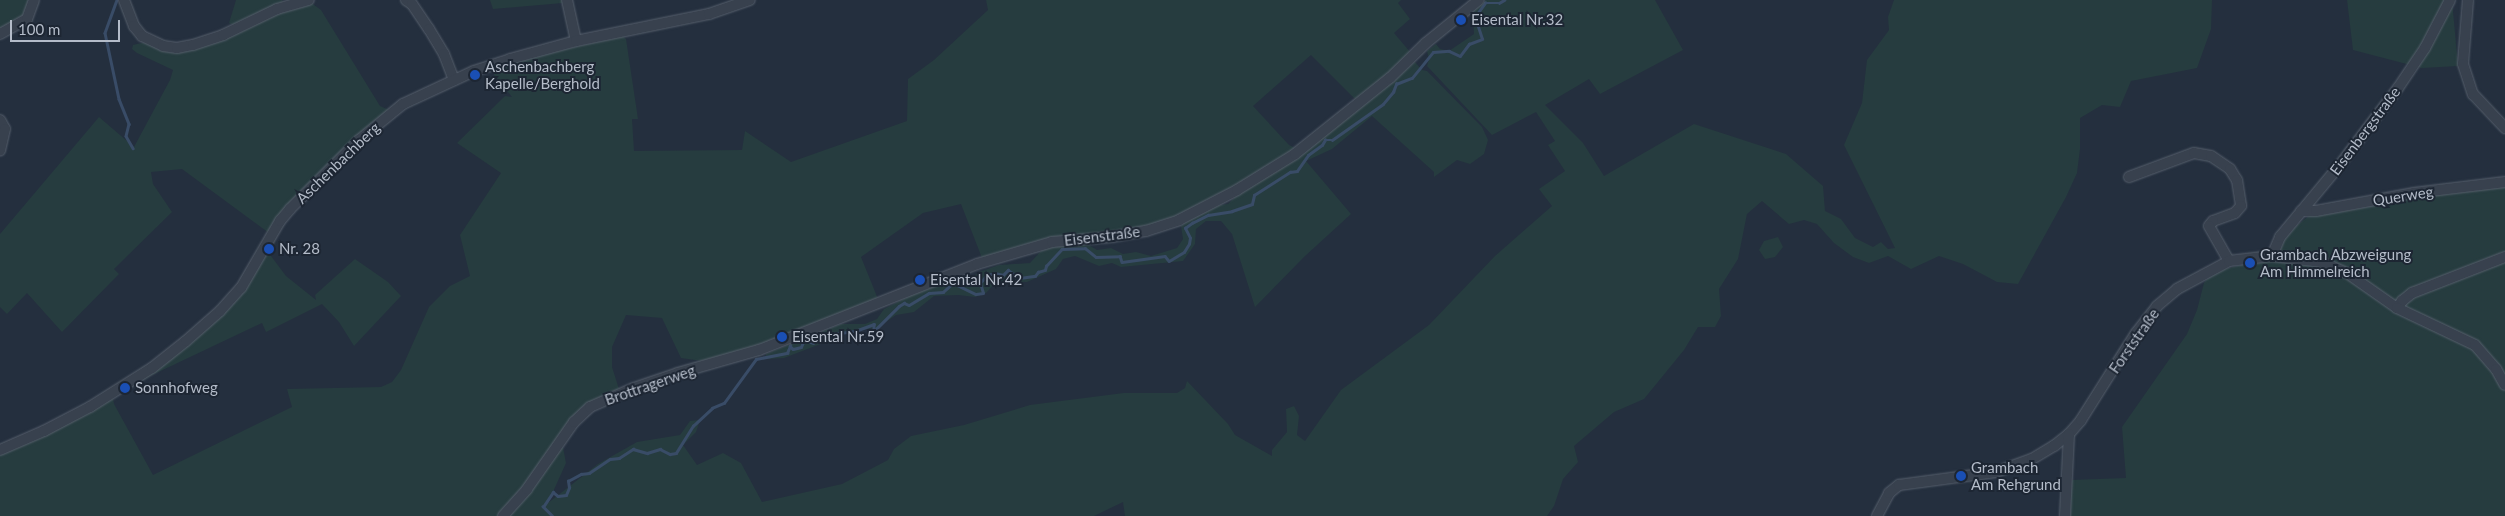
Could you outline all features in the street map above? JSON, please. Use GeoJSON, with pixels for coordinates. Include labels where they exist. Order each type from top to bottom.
{"type":"FeatureCollection","features":[{"type":"Feature","properties":{"kind":"street"},"geometry":{"type":"LineString","coordinates":[[0,34],[27,19],[34,0]]}},
{"type":"Feature","properties":{"kind":"street"},"geometry":{"type":"LineString","coordinates":[[124,0],[134,26],[142,36],[163,46],[177,48],[223,35],[277,9],[309,0]]}},
{"type":"Feature","properties":{"kind":"street"},"geometry":{"type":"LineString","coordinates":[[423,0],[409,2],[438,45],[454,80]]}},
{"type":"Feature","properties":{"kind":"street"},"geometry":{"type":"LineString","coordinates":[[567,0],[576,41]]}},
{"type":"Feature","properties":{"kind":"street","name":"Aschenbachberg"},"geometry":{"type":"LineString","coordinates":[[0,450],[74,416],[169,356],[235,296],[248,279],[280,221],[359,140],[403,104],[487,66],[576,41],[709,14],[750,0]]}},
{"type":"Feature","properties":{"kind":"street","name":"Eisenstraße"},"geometry":{"type":"LineString","coordinates":[[759,350],[977,264],[1052,242],[1120,236],[1146,231],[1179,220],[1237,190],[1295,154],[1394,74],[1426,43],[1479,0]]}},
{"type":"Feature","properties":{"kind":"street","name":"Eisenbergstraße"},"geometry":{"type":"LineString","coordinates":[[2272,256],[2280,238],[2339,166],[2398,88],[2425,48],[2450,0]]}},
{"type":"Feature","properties":{"kind":"street"},"geometry":{"type":"LineString","coordinates":[[2468,0],[2463,64],[2472,94],[2505,128]]}},
{"type":"Feature","properties":{"kind":"street"},"geometry":{"type":"LineString","coordinates":[[0,120],[6,129],[0,150]]}},
{"type":"Feature","properties":{"kind":"street"},"geometry":{"type":"LineString","coordinates":[[2129,177],[2194,153],[2211,156],[2230,169],[2237,180],[2241,206],[2235,213],[2213,221],[2209,226],[2229,261]]}},
{"type":"Feature","properties":{"kind":"street","name":"Querweg"},"geometry":{"type":"LineString","coordinates":[[2301,211],[2316,211],[2414,193],[2505,182]]}},
{"type":"Feature","properties":{"kind":"street","name":"Forststraße"},"geometry":{"type":"LineString","coordinates":[[1878,516],[1889,493],[1898,485],[1996,472],[2032,459],[2069,434],[2089,409],[2136,333],[2156,306],[2177,289],[2229,261],[2272,256],[2322,262],[2347,273],[2397,308],[2475,345],[2496,369],[2505,385]]}},
{"type":"Feature","properties":{"kind":"street"},"geometry":{"type":"LineString","coordinates":[[2397,308],[2412,293],[2505,257]]}},
{"type":"Feature","properties":{"kind":"street","name":"Brottragerweg"},"geometry":{"type":"LineString","coordinates":[[502,516],[514,506],[574,422],[590,407],[634,388],[669,376],[759,350]]}},
{"type":"Feature","properties":{"kind":"street"},"geometry":{"type":"LineString","coordinates":[[2065,516],[2069,434]]}},
{"type":"Feature","properties":{"kind":"green space"},"geometry":{"type":"Polygon","coordinates":[[[0,0],[31,0],[29,15],[0,32],[0,0]]]}},
{"type":"Feature","properties":{"kind":"green space"},"geometry":{"type":"Polygon","coordinates":[[[236,0],[282,0],[284,3],[235,26],[229,23],[236,0]]]}},
{"type":"Feature","properties":{"kind":"green space"},"geometry":{"type":"Polygon","coordinates":[[[490,0],[563,0],[563,3],[493,9],[490,0]]]}},
{"type":"Feature","properties":{"kind":"green space"},"geometry":{"type":"Polygon","coordinates":[[[986,0],[1401,0],[1398,3],[1410,19],[1394,33],[1411,53],[1358,102],[1311,55],[1253,106],[1289,145],[1295,148],[1290,155],[1177,219],[1145,229],[982,258],[961,204],[923,213],[861,257],[878,299],[762,347],[702,361],[681,358],[662,318],[626,315],[612,347],[612,367],[619,389],[587,405],[561,437],[566,463],[548,503],[598,464],[637,442],[680,435],[690,421],[700,420],[696,432],[683,445],[697,465],[723,453],[741,463],[762,502],[842,484],[888,460],[894,449],[911,436],[964,425],[1030,405],[1124,393],[1177,393],[1185,388],[1187,381],[1228,424],[1235,435],[1272,456],[1272,450],[1287,432],[1286,409],[1294,406],[1299,416],[1297,435],[1305,441],[1341,390],[1429,325],[1495,256],[1552,206],[1539,189],[1565,171],[1548,145],[1555,141],[1536,112],[1492,135],[1427,66],[1429,59],[1427,51],[1436,44],[1440,49],[1449,51],[1474,34],[1473,11],[1486,0],[1655,0],[1683,50],[1600,94],[1589,79],[1545,105],[1583,143],[1604,176],[1694,124],[1786,154],[1823,186],[1825,211],[1841,219],[1855,238],[1873,247],[1881,242],[1888,249],[1895,248],[1844,145],[1862,103],[1867,60],[1889,30],[1888,17],[1894,0],[2212,0],[2211,29],[2197,68],[2131,81],[2120,107],[2102,105],[2080,118],[2080,149],[2077,173],[2066,197],[2018,284],[1997,282],[1963,264],[1939,256],[1911,269],[1888,256],[1869,263],[1853,257],[1834,243],[1817,224],[1804,220],[1789,224],[1762,201],[1747,214],[1738,259],[1719,289],[1721,316],[1715,327],[1698,327],[1684,350],[1644,399],[1614,412],[1574,446],[1578,462],[1563,479],[1554,506],[1547,516],[1125,516],[1123,502],[1094,516],[0,516],[0,447],[73,413],[151,366],[218,309],[268,252],[286,276],[316,300],[315,295],[355,259],[388,282],[401,296],[354,346],[339,322],[322,304],[266,332],[262,323],[150,376],[113,398],[114,404],[153,475],[292,407],[287,389],[381,387],[392,382],[401,370],[429,307],[450,286],[470,276],[460,235],[501,173],[457,143],[505,96],[512,97],[494,75],[495,65],[623,36],[626,39],[638,119],[632,119],[634,151],[742,150],[745,131],[791,162],[907,121],[908,79],[934,60],[988,10],[986,0]]]}},
{"type":"Feature","properties":{"kind":"green space"},"geometry":{"type":"Polygon","coordinates":[[[2347,0],[2452,0],[2458,66],[2422,68],[2353,50],[2347,0]]]}},
{"type":"Feature","properties":{"kind":"green space"},"geometry":{"type":"Polygon","coordinates":[[[310,2],[321,10],[380,106],[389,110],[269,233],[182,169],[151,172],[153,184],[172,212],[114,269],[119,274],[62,332],[27,293],[7,314],[0,307],[0,234],[99,117],[134,147],[170,80],[173,70],[137,53],[132,49],[133,45],[146,42],[170,49],[310,2]]]}},
{"type":"Feature","properties":{"kind":"green space"},"geometry":{"type":"Polygon","coordinates":[[[1415,62],[1422,70],[1427,71],[1482,127],[1488,140],[1484,154],[1470,164],[1457,160],[1434,177],[1434,172],[1372,116],[1332,149],[1306,161],[1351,214],[1304,257],[1255,307],[1232,234],[1221,221],[1206,221],[1196,229],[1195,244],[1183,261],[1121,267],[1112,263],[1099,266],[1075,256],[1063,259],[1056,269],[1027,282],[997,281],[986,293],[975,297],[958,295],[934,296],[914,312],[896,315],[877,328],[847,331],[836,338],[784,358],[766,359],[766,354],[841,324],[865,324],[877,319],[884,309],[933,284],[951,278],[970,279],[979,272],[999,265],[1030,263],[1041,251],[1058,243],[1087,244],[1097,250],[1111,248],[1123,254],[1136,252],[1151,256],[1177,248],[1183,239],[1181,226],[1192,217],[1213,206],[1228,204],[1237,195],[1415,62]]]}},
{"type":"Feature","properties":{"kind":"green space"},"geometry":{"type":"Polygon","coordinates":[[[2505,185],[2505,516],[2069,516],[2071,480],[2126,478],[2122,427],[2187,334],[2197,310],[2204,283],[2212,272],[2258,261],[2273,253],[2296,226],[2309,216],[2418,197],[2505,185]]]}},
{"type":"Feature","properties":{"kind":"green space"},"geometry":{"type":"Polygon","coordinates":[[[1778,237],[1783,247],[1775,257],[1765,259],[1759,250],[1764,241],[1778,237]]]}},
{"type":"Feature","properties":{"kind":"waterway"},"geometry":{"type":"LineString","coordinates":[[117,0],[105,33],[119,99],[129,124],[126,136],[133,148]]}},
{"type":"Feature","properties":{"kind":"waterway"},"geometry":{"type":"LineString","coordinates":[[552,516],[543,507],[553,492],[558,496],[566,495],[569,488],[568,481],[581,474],[589,473],[610,459],[619,458],[633,449],[647,453],[660,449],[670,454],[676,453],[693,426],[712,408],[724,403],[756,359],[787,353],[790,346],[793,349],[801,347],[804,340],[813,343],[820,335],[828,341],[831,334],[855,331],[874,324],[874,331],[899,306],[904,303],[909,305],[929,293],[943,292],[953,283],[976,294],[983,293],[980,283],[987,275],[995,273],[1003,275],[1008,270],[1020,278],[1035,276],[1038,272],[1045,270],[1046,266],[1062,249],[1085,248],[1096,257],[1120,256],[1122,262],[1165,256],[1169,261],[1184,252],[1189,244],[1190,238],[1185,228],[1208,215],[1232,211],[1252,204],[1254,195],[1290,172],[1297,171],[1308,155],[1322,145],[1325,140],[1332,140],[1383,104],[1393,92],[1396,84],[1412,78],[1433,52],[1449,51],[1460,56],[1469,44],[1482,39],[1476,21],[1477,14],[1485,3],[1499,3],[1504,0]]}},
{"type":"Feature","properties":{"kind":"place","name":"Eisental Nr.32"},"geometry":{"type":"Point","coordinates":[1461,20]}},
{"type":"Feature","properties":{"kind":"place","name":"Aschenbachberg Kapelle/Berghold"},"geometry":{"type":"Point","coordinates":[475,75]}},
{"type":"Feature","properties":{"kind":"place","name":"Nr. 28"},"geometry":{"type":"Point","coordinates":[269,249]}},
{"type":"Feature","properties":{"kind":"place","name":"Grambach Abzweigung Am Himmelreich"},"geometry":{"type":"Point","coordinates":[2250,263]}},
{"type":"Feature","properties":{"kind":"place","name":"Eisental Nr.42"},"geometry":{"type":"Point","coordinates":[920,280]}},
{"type":"Feature","properties":{"kind":"place","name":"Eisental Nr.59"},"geometry":{"type":"Point","coordinates":[782,337]}},
{"type":"Feature","properties":{"kind":"place","name":"Sonnhofweg"},"geometry":{"type":"Point","coordinates":[125,388]}},
{"type":"Feature","properties":{"kind":"place","name":"Grambach Am Rehgrund"},"geometry":{"type":"Point","coordinates":[1961,476]}}]}
